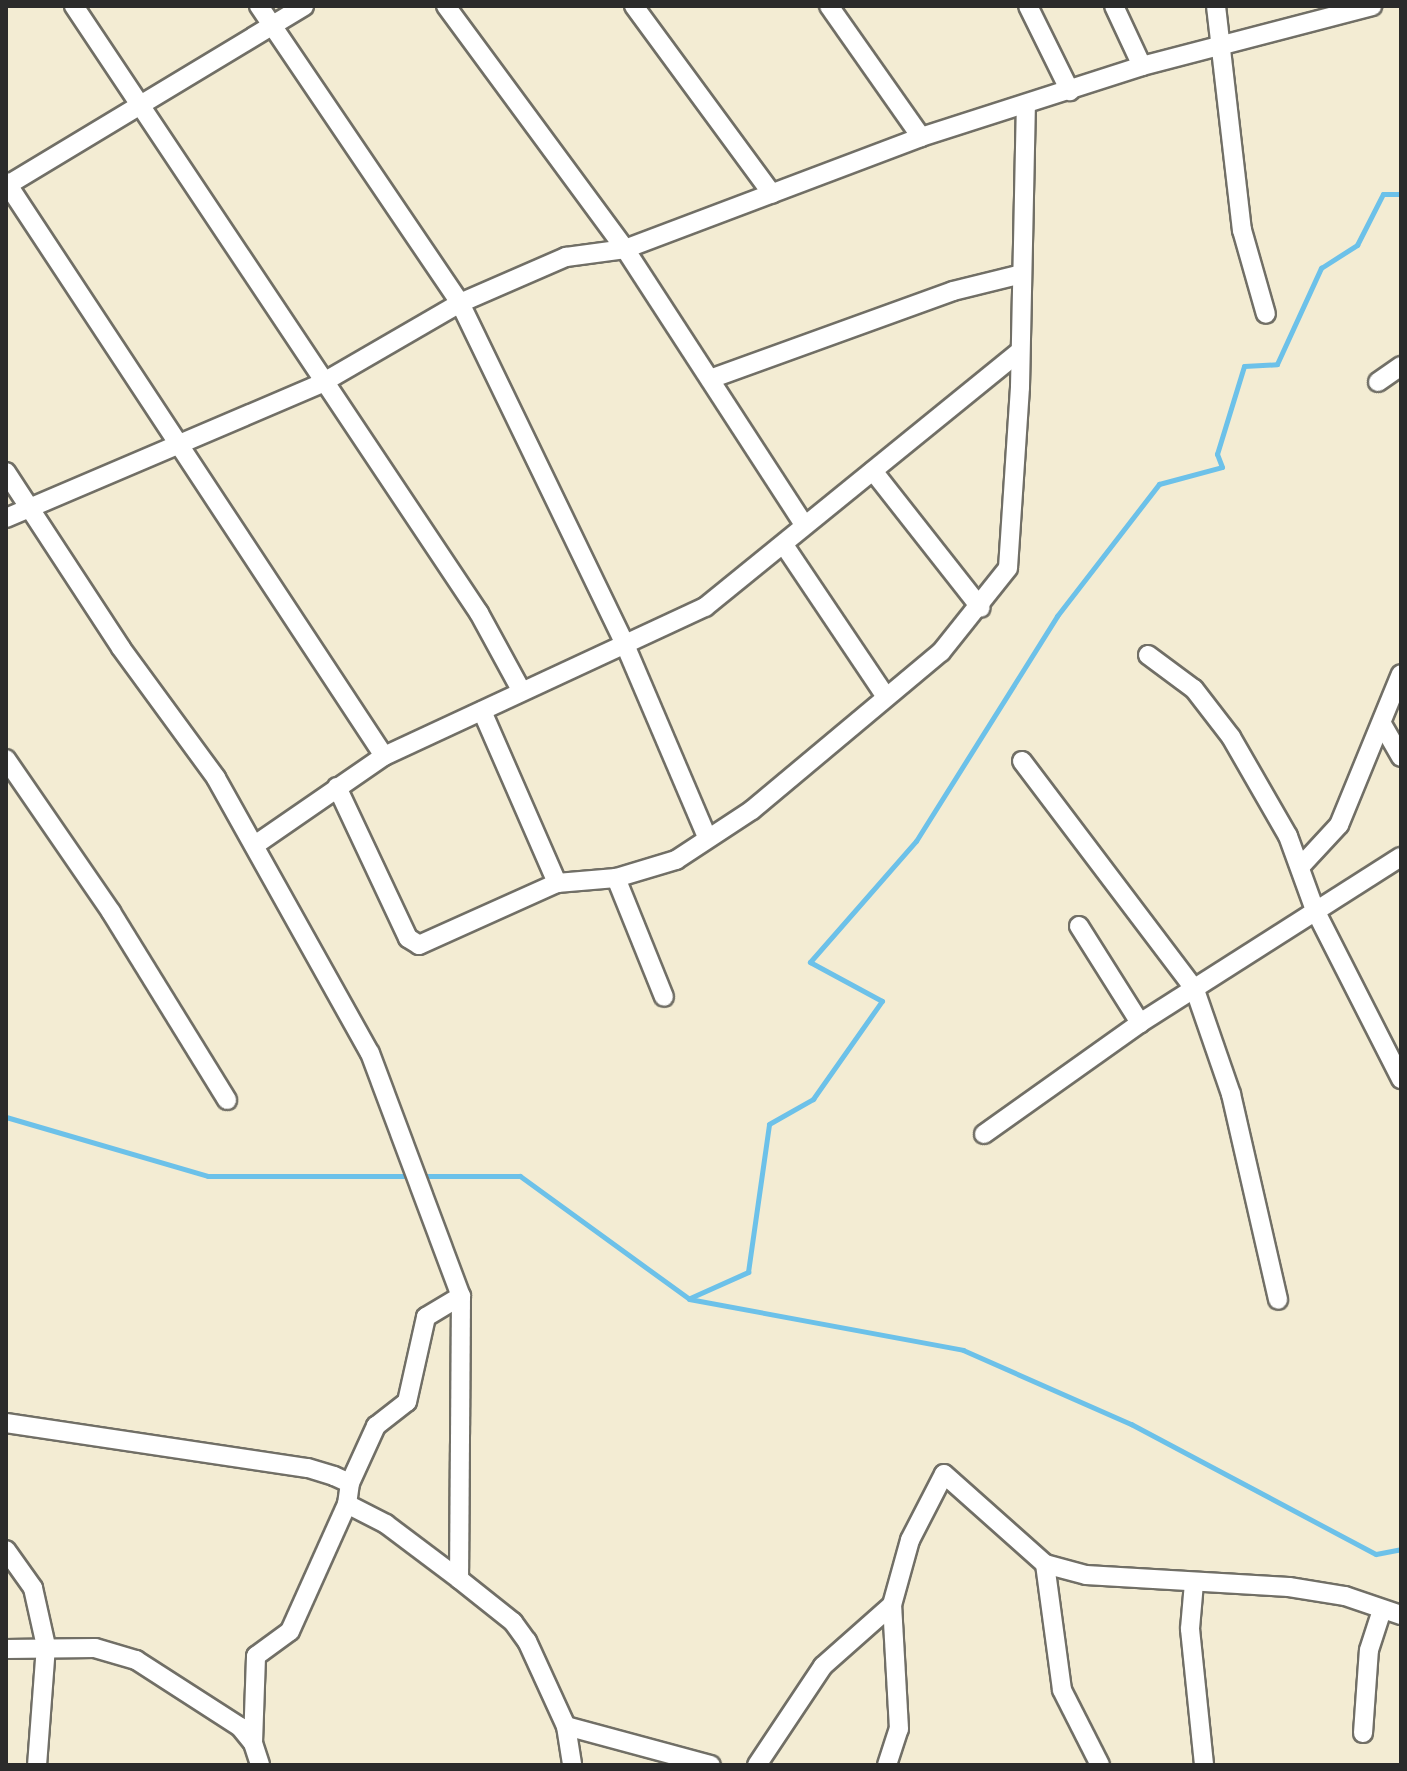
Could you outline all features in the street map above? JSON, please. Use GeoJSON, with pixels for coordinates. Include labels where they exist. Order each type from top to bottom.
{"type":"FeatureCollection","features":[{"type":"Feature","properties":{"kind":"street"},"geometry":{"type":"LineString","coordinates":[[74,6],[137,107],[479,613],[521,690]]}},
{"type":"Feature","properties":{"kind":"street"},"geometry":{"type":"LineString","coordinates":[[259,6],[460,303],[626,647],[707,837]]}},
{"type":"Feature","properties":{"kind":"street"},"geometry":{"type":"LineString","coordinates":[[304,6],[7,184],[181,441],[384,756]]}},
{"type":"Feature","properties":{"kind":"street"},"geometry":{"type":"LineString","coordinates":[[446,6],[625,249],[804,525]]}},
{"type":"Feature","properties":{"kind":"street"},"geometry":{"type":"LineString","coordinates":[[634,6],[772,194]]}},
{"type":"Feature","properties":{"kind":"street"},"geometry":{"type":"LineString","coordinates":[[829,6],[921,137]]}},
{"type":"Feature","properties":{"kind":"street"},"geometry":{"type":"LineString","coordinates":[[1028,6],[1070,91]]}},
{"type":"Feature","properties":{"kind":"street"},"geometry":{"type":"LineString","coordinates":[[1114,6],[1142,66]]}},
{"type":"Feature","properties":{"kind":"street"},"geometry":{"type":"LineString","coordinates":[[1216,6],[1242,230],[1266,314]]}},
{"type":"Feature","properties":{"kind":"street"},"geometry":{"type":"LineString","coordinates":[[6,518],[322,383],[460,303],[566,257],[625,249],[921,137],[1026,107],[1142,66],[1343,10],[1372,6]]}},
{"type":"Feature","properties":{"kind":"street"},"geometry":{"type":"LineString","coordinates":[[337,787],[412,945],[557,883],[616,878],[676,860],[752,810],[941,652],[981,608],[1008,568],[1020,387],[1018,353],[1026,107]]}},
{"type":"Feature","properties":{"kind":"street"},"geometry":{"type":"LineString","coordinates":[[710,379],[953,291],[1022,274]]}},
{"type":"Feature","properties":{"kind":"street"},"geometry":{"type":"LineString","coordinates":[[255,845],[384,756],[521,690],[626,647],[715,600],[1018,353]]}},
{"type":"Feature","properties":{"kind":"street"},"geometry":{"type":"LineString","coordinates":[[1378,382],[1401,366]]}},
{"type":"Feature","properties":{"kind":"street"},"geometry":{"type":"LineString","coordinates":[[873,471],[981,608]]}},
{"type":"Feature","properties":{"kind":"street"},"geometry":{"type":"LineString","coordinates":[[6,472],[216,778],[370,1053],[461,1296],[459,1579]]}},
{"type":"Feature","properties":{"kind":"street"},"geometry":{"type":"LineString","coordinates":[[784,545],[886,697]]}},
{"type":"Feature","properties":{"kind":"street"},"geometry":{"type":"LineString","coordinates":[[1148,655],[1194,689],[1231,737],[1301,866],[1315,910],[1401,1079]]}},
{"type":"Feature","properties":{"kind":"street"},"geometry":{"type":"LineString","coordinates":[[1301,866],[1339,825],[1401,674]]}},
{"type":"Feature","properties":{"kind":"street"},"geometry":{"type":"LineString","coordinates":[[482,711],[557,883]]}},
{"type":"Feature","properties":{"kind":"street"},"geometry":{"type":"LineString","coordinates":[[1382,724],[1401,757]]}},
{"type":"Feature","properties":{"kind":"street"},"geometry":{"type":"LineString","coordinates":[[6,759],[111,912],[227,1100]]}},
{"type":"Feature","properties":{"kind":"street"},"geometry":{"type":"LineString","coordinates":[[1022,761],[1195,990],[1231,1094],[1278,1300]]}},
{"type":"Feature","properties":{"kind":"street"},"geometry":{"type":"LineString","coordinates":[[984,1134],[1140,1023],[1401,857]]}},
{"type":"Feature","properties":{"kind":"street"},"geometry":{"type":"LineString","coordinates":[[616,878],[664,997]]}},
{"type":"Feature","properties":{"kind":"street"},"geometry":{"type":"LineString","coordinates":[[1079,926],[1140,1023]]}},
{"type":"Feature","properties":{"kind":"street"},"geometry":{"type":"LineString","coordinates":[[260,1765],[253,1743],[256,1656],[290,1631],[347,1504],[350,1483],[376,1426],[407,1402],[426,1317],[461,1296]]}},
{"type":"Feature","properties":{"kind":"street"},"geometry":{"type":"LineString","coordinates":[[6,1423],[308,1468],[350,1483]]}},
{"type":"Feature","properties":{"kind":"street"},"geometry":{"type":"LineString","coordinates":[[887,1765],[899,1729],[892,1605],[910,1540],[944,1474],[1045,1564],[1086,1575],[1289,1587],[1345,1596],[1401,1615]]}},
{"type":"Feature","properties":{"kind":"street"},"geometry":{"type":"LineString","coordinates":[[347,1504],[386,1524],[513,1622],[527,1641],[566,1726],[572,1765]]}},
{"type":"Feature","properties":{"kind":"street"},"geometry":{"type":"LineString","coordinates":[[6,1550],[33,1588],[46,1646],[37,1765]]}},
{"type":"Feature","properties":{"kind":"street"},"geometry":{"type":"LineString","coordinates":[[1045,1564],[1062,1690],[1100,1765]]}},
{"type":"Feature","properties":{"kind":"street"},"geometry":{"type":"LineString","coordinates":[[1194,1583],[1190,1629],[1204,1765]]}},
{"type":"Feature","properties":{"kind":"street"},"geometry":{"type":"LineString","coordinates":[[757,1765],[823,1666],[892,1605]]}},
{"type":"Feature","properties":{"kind":"street"},"geometry":{"type":"LineString","coordinates":[[1363,1733],[1369,1650],[1382,1610]]}},
{"type":"Feature","properties":{"kind":"street"},"geometry":{"type":"LineString","coordinates":[[6,1649],[46,1646],[108,1649],[136,1660],[240,1727],[253,1743]]}},
{"type":"Feature","properties":{"kind":"street"},"geometry":{"type":"LineString","coordinates":[[566,1726],[711,1765]]}},
{"type":"Feature","properties":{"kind":"waterway"},"geometry":{"type":"LineString","coordinates":[[690,1298],[748,1272],[769,1124],[813,1099],[882,1001],[810,962],[916,841],[1057,616],[1159,484],[1222,467],[1217,454],[1244,366],[1277,364],[1321,268],[1357,245],[1383,194],[1401,194]]}},
{"type":"Feature","properties":{"kind":"waterway"},"geometry":{"type":"LineString","coordinates":[[6,1117],[208,1176],[520,1176],[689,1299],[963,1350],[1131,1424],[1376,1554],[1401,1549]]}}]}
